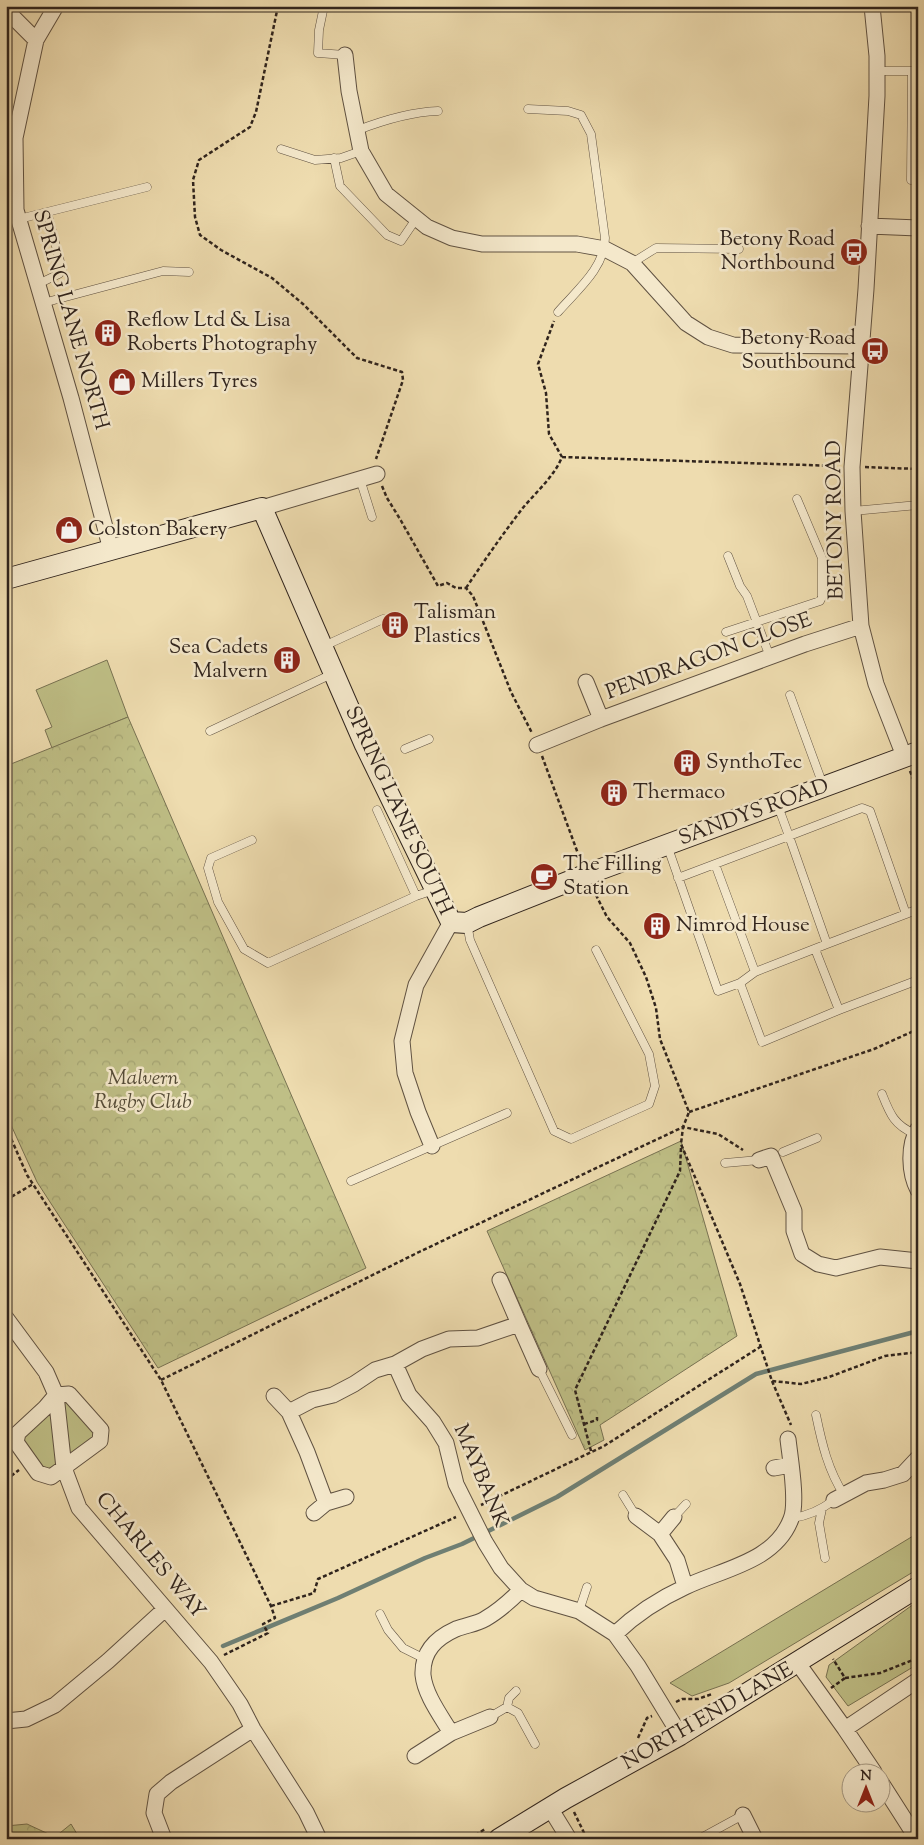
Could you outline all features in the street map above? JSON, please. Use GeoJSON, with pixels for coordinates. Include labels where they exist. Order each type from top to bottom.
{"type":"FeatureCollection","features":[{"type":"Feature","properties":{"kind":"street","name":"SPRING LANE NORTH"},"geometry":{"type":"LineString","coordinates":[[56,6],[36,40],[15,138],[16,210],[71,398],[111,550]]}},
{"type":"Feature","properties":{"kind":"street","name":"BETONY ROAD"},"geometry":{"type":"LineString","coordinates":[[872,6],[877,72],[876,133],[852,467],[853,511],[861,626],[876,684],[911,754]]}},
{"type":"Feature","properties":{"kind":"street"},"geometry":{"type":"LineString","coordinates":[[6,10],[36,40]]}},
{"type":"Feature","properties":{"kind":"street"},"geometry":{"type":"LineString","coordinates":[[345,54],[349,91],[361,151],[386,194],[427,227],[452,238],[482,244],[577,244],[605,249],[632,263],[686,323],[708,337],[732,345],[862,346]]}},
{"type":"Feature","properties":{"kind":"street"},"geometry":{"type":"LineString","coordinates":[[869,226],[918,228]]}},
{"type":"Feature","properties":{"kind":"street"},"geometry":{"type":"LineString","coordinates":[[6,580],[378,474]]}},
{"type":"Feature","properties":{"kind":"street","name":"SPRING LANE SOUTH"},"geometry":{"type":"LineString","coordinates":[[262,508],[366,745],[425,893],[459,923],[416,984],[402,1042],[405,1073],[432,1146]]}},
{"type":"Feature","properties":{"kind":"street","name":"PENDRAGON CLOSE"},"geometry":{"type":"LineString","coordinates":[[538,745],[600,719],[805,644],[861,626]]}},
{"type":"Feature","properties":{"kind":"street","name":"PENDRAGON CLOSE"},"geometry":{"type":"LineString","coordinates":[[586,682],[600,719]]}},
{"type":"Feature","properties":{"kind":"street","name":"SANDYS ROAD"},"geometry":{"type":"LineString","coordinates":[[459,923],[911,754]]}},
{"type":"Feature","properties":{"kind":"street"},"geometry":{"type":"LineString","coordinates":[[916,1131],[911,1151],[911,1167],[918,1190]]}},
{"type":"Feature","properties":{"kind":"street"},"geometry":{"type":"LineString","coordinates":[[771,1156],[794,1211],[794,1231],[802,1254],[818,1264],[836,1268],[880,1257],[918,1262]]}},
{"type":"Feature","properties":{"kind":"street"},"geometry":{"type":"LineString","coordinates":[[500,1280],[539,1369]]}},
{"type":"Feature","properties":{"kind":"street","name":"CHARLES WAY"},"geometry":{"type":"LineString","coordinates":[[6,1318],[46,1372],[56,1395],[64,1468],[79,1508],[211,1662],[240,1704],[253,1729],[306,1812],[319,1839]]}},
{"type":"Feature","properties":{"kind":"street"},"geometry":{"type":"LineString","coordinates":[[289,1412],[312,1400],[333,1395],[375,1370],[395,1364],[422,1349],[449,1339],[478,1338],[519,1324]]}},
{"type":"Feature","properties":{"kind":"street","name":"MAYBANK"},"geometry":{"type":"LineString","coordinates":[[395,1364],[409,1395],[433,1422],[446,1444],[456,1484],[482,1536],[501,1568],[521,1590],[534,1598],[579,1611],[615,1634],[638,1666],[680,1735]]}},
{"type":"Feature","properties":{"kind":"street"},"geometry":{"type":"LineString","coordinates":[[69,1394],[101,1430],[100,1441],[51,1476],[38,1473],[16,1442],[18,1433],[46,1408],[56,1395],[69,1394]]}},
{"type":"Feature","properties":{"kind":"street"},"geometry":{"type":"LineString","coordinates":[[274,1396],[289,1412],[307,1452],[326,1503]]}},
{"type":"Feature","properties":{"kind":"street"},"geometry":{"type":"LineString","coordinates":[[615,1634],[634,1616],[686,1586],[739,1567],[779,1541],[792,1518],[793,1490],[788,1439]]}},
{"type":"Feature","properties":{"kind":"street"},"geometry":{"type":"LineString","coordinates":[[839,1498],[866,1483],[903,1474],[918,1458]]}},
{"type":"Feature","properties":{"kind":"street"},"geometry":{"type":"LineString","coordinates":[[774,1468],[791,1465]]}},
{"type":"Feature","properties":{"kind":"street"},"geometry":{"type":"LineString","coordinates":[[314,1513],[326,1503],[346,1497]]}},
{"type":"Feature","properties":{"kind":"street"},"geometry":{"type":"LineString","coordinates":[[636,1516],[660,1534],[677,1560],[686,1586]]}},
{"type":"Feature","properties":{"kind":"street"},"geometry":{"type":"LineString","coordinates":[[660,1534],[674,1517]]}},
{"type":"Feature","properties":{"kind":"street"},"geometry":{"type":"LineString","coordinates":[[797,1662],[918,1587]]}},
{"type":"Feature","properties":{"kind":"street"},"geometry":{"type":"LineString","coordinates":[[451,1733],[428,1692],[423,1675],[425,1659],[432,1643],[456,1629],[484,1620],[503,1607],[521,1590]]}},
{"type":"Feature","properties":{"kind":"street"},"geometry":{"type":"LineString","coordinates":[[6,1721],[26,1719],[55,1705],[165,1609]]}},
{"type":"Feature","properties":{"kind":"street","name":"NORTH END LANE"},"geometry":{"type":"LineString","coordinates":[[493,1833],[558,1803],[680,1735],[797,1662],[867,1762]]}},
{"type":"Feature","properties":{"kind":"street"},"geometry":{"type":"LineString","coordinates":[[845,1729],[918,1680]]}},
{"type":"Feature","properties":{"kind":"street"},"geometry":{"type":"LineString","coordinates":[[415,1756],[451,1733],[490,1717]]}},
{"type":"Feature","properties":{"kind":"street"},"geometry":{"type":"LineString","coordinates":[[164,1839],[154,1814],[157,1794],[171,1782],[253,1729]]}},
{"type":"Feature","properties":{"kind":"street"},"geometry":{"type":"LineString","coordinates":[[892,1800],[915,1839]]}},
{"type":"Feature","properties":{"kind":"street"},"geometry":{"type":"LineString","coordinates":[[558,1803],[569,1839]]}},
{"type":"Feature","properties":{"kind":"street"},"geometry":{"type":"LineString","coordinates":[[742,1815],[755,1839]]}},
{"type":"Feature","properties":{"kind":"lane"},"geometry":{"type":"LineString","coordinates":[[324,6],[319,30],[318,53],[345,54]]}},
{"type":"Feature","properties":{"kind":"lane"},"geometry":{"type":"LineString","coordinates":[[877,72],[915,72],[911,180]]}},
{"type":"Feature","properties":{"kind":"lane"},"geometry":{"type":"LineString","coordinates":[[528,109],[568,110],[581,115],[591,134],[605,249],[595,268],[558,312]]}},
{"type":"Feature","properties":{"kind":"lane"},"geometry":{"type":"LineString","coordinates":[[358,130],[418,112],[438,111]]}},
{"type":"Feature","properties":{"kind":"lane"},"geometry":{"type":"LineString","coordinates":[[281,149],[315,160],[340,158],[361,151]]}},
{"type":"Feature","properties":{"kind":"lane"},"geometry":{"type":"LineString","coordinates":[[334,158],[340,186],[387,235],[401,241],[416,219]]}},
{"type":"Feature","properties":{"kind":"lane"},"geometry":{"type":"LineString","coordinates":[[19,219],[147,186]]}},
{"type":"Feature","properties":{"kind":"lane"},"geometry":{"type":"LineString","coordinates":[[38,284],[59,274],[62,270],[47,212]]}},
{"type":"Feature","properties":{"kind":"lane"},"geometry":{"type":"LineString","coordinates":[[632,263],[656,248],[740,249]]}},
{"type":"Feature","properties":{"kind":"lane"},"geometry":{"type":"LineString","coordinates":[[43,303],[163,271],[189,272]]}},
{"type":"Feature","properties":{"kind":"lane"},"geometry":{"type":"LineString","coordinates":[[360,479],[372,517]]}},
{"type":"Feature","properties":{"kind":"lane"},"geometry":{"type":"LineString","coordinates":[[726,632],[820,601],[822,597],[822,558],[797,499]]}},
{"type":"Feature","properties":{"kind":"lane"},"geometry":{"type":"LineString","coordinates":[[853,511],[918,505]]}},
{"type":"Feature","properties":{"kind":"lane"},"geometry":{"type":"LineString","coordinates":[[728,556],[740,586],[747,596],[770,657]]}},
{"type":"Feature","properties":{"kind":"lane"},"geometry":{"type":"LineString","coordinates":[[322,647],[383,618]]}},
{"type":"Feature","properties":{"kind":"lane"},"geometry":{"type":"LineString","coordinates":[[210,730],[334,673]]}},
{"type":"Feature","properties":{"kind":"lane"},"geometry":{"type":"LineString","coordinates":[[790,695],[824,787]]}},
{"type":"Feature","properties":{"kind":"lane"},"geometry":{"type":"LineString","coordinates":[[405,749],[429,739]]}},
{"type":"Feature","properties":{"kind":"lane"},"geometry":{"type":"LineString","coordinates":[[777,805],[828,944]]}},
{"type":"Feature","properties":{"kind":"lane"},"geometry":{"type":"LineString","coordinates":[[678,878],[862,808],[870,811],[906,914]]}},
{"type":"Feature","properties":{"kind":"lane"},"geometry":{"type":"LineString","coordinates":[[252,840],[211,858],[208,868],[218,902],[244,949],[268,963],[425,893],[377,810]]}},
{"type":"Feature","properties":{"kind":"lane"},"geometry":{"type":"LineString","coordinates":[[667,845],[718,992],[740,983],[755,972],[918,909]]}},
{"type":"Feature","properties":{"kind":"lane"},"geometry":{"type":"LineString","coordinates":[[715,864],[755,972]]}},
{"type":"Feature","properties":{"kind":"lane"},"geometry":{"type":"LineString","coordinates":[[459,923],[470,940],[554,1131],[571,1139],[649,1104],[655,1086],[648,1054],[596,950]]}},
{"type":"Feature","properties":{"kind":"lane"},"geometry":{"type":"LineString","coordinates":[[815,949],[839,1010]]}},
{"type":"Feature","properties":{"kind":"lane"},"geometry":{"type":"LineString","coordinates":[[740,983],[762,1042],[918,980]]}},
{"type":"Feature","properties":{"kind":"lane"},"geometry":{"type":"LineString","coordinates":[[882,1094],[891,1117],[905,1130],[916,1131]]}},
{"type":"Feature","properties":{"kind":"lane"},"geometry":{"type":"LineString","coordinates":[[351,1181],[507,1113]]}},
{"type":"Feature","properties":{"kind":"lane"},"geometry":{"type":"LineString","coordinates":[[725,1163],[771,1156],[817,1138]]}},
{"type":"Feature","properties":{"kind":"lane"},"geometry":{"type":"LineString","coordinates":[[539,1369],[572,1435]]}},
{"type":"Feature","properties":{"kind":"lane"},"geometry":{"type":"LineString","coordinates":[[792,1518],[822,1510],[839,1498],[826,1457],[816,1415]]}},
{"type":"Feature","properties":{"kind":"lane"},"geometry":{"type":"LineString","coordinates":[[624,1495],[636,1516]]}},
{"type":"Feature","properties":{"kind":"lane"},"geometry":{"type":"LineString","coordinates":[[674,1517],[686,1504]]}},
{"type":"Feature","properties":{"kind":"lane"},"geometry":{"type":"LineString","coordinates":[[822,1510],[819,1523],[825,1558]]}},
{"type":"Feature","properties":{"kind":"lane"},"geometry":{"type":"LineString","coordinates":[[579,1611],[587,1587]]}},
{"type":"Feature","properties":{"kind":"lane"},"geometry":{"type":"LineString","coordinates":[[380,1614],[388,1630],[403,1648],[425,1659]]}},
{"type":"Feature","properties":{"kind":"lane"},"geometry":{"type":"LineString","coordinates":[[490,1717],[507,1707],[509,1698],[516,1691]]}},
{"type":"Feature","properties":{"kind":"lane"},"geometry":{"type":"LineString","coordinates":[[507,1707],[518,1713],[535,1744]]}},
{"type":"Feature","properties":{"kind":"lane"},"geometry":{"type":"LineString","coordinates":[[699,1839],[742,1815]]}},
{"type":"Feature","properties":{"kind":"path"},"geometry":{"type":"LineString","coordinates":[[278,6],[256,112],[250,126],[199,160],[193,180],[195,217],[200,235],[221,250],[272,278],[303,304],[357,358],[402,372],[403,380],[376,460],[378,474],[387,498],[438,586],[447,583],[456,588],[466,588],[473,596],[511,692],[538,745],[585,875],[608,917],[630,943],[646,977],[656,1008],[660,1039],[688,1112],[682,1127],[680,1171],[575,1390],[591,1451]]}},
{"type":"Feature","properties":{"kind":"path"},"geometry":{"type":"LineString","coordinates":[[558,312],[538,364],[546,393],[549,434],[562,458]]}},
{"type":"Feature","properties":{"kind":"path"},"geometry":{"type":"LineString","coordinates":[[466,588],[499,538],[538,489],[557,469],[562,458]]}},
{"type":"Feature","properties":{"kind":"path"},"geometry":{"type":"LineString","coordinates":[[562,458],[918,469]]}},
{"type":"Feature","properties":{"kind":"path"},"geometry":{"type":"LineString","coordinates":[[688,1112],[874,1049],[918,1029]]}},
{"type":"Feature","properties":{"kind":"path"},"geometry":{"type":"LineString","coordinates":[[6,1127],[27,1175],[161,1380],[271,1606],[275,1618],[263,1624],[268,1633],[211,1662]]}},
{"type":"Feature","properties":{"kind":"path"},"geometry":{"type":"LineString","coordinates":[[161,1380],[418,1252],[682,1127],[718,1134],[771,1156]]}},
{"type":"Feature","properties":{"kind":"path"},"geometry":{"type":"LineString","coordinates":[[681,1144],[740,1284],[769,1373],[792,1426],[788,1439]]}},
{"type":"Feature","properties":{"kind":"path"},"geometry":{"type":"LineString","coordinates":[[6,1200],[33,1184]]}},
{"type":"Feature","properties":{"kind":"path"},"geometry":{"type":"LineString","coordinates":[[271,1606],[314,1593],[318,1578],[470,1511],[604,1446],[760,1347]]}},
{"type":"Feature","properties":{"kind":"path"},"geometry":{"type":"LineString","coordinates":[[772,1381],[801,1384],[830,1377],[885,1356],[918,1352]]}},
{"type":"Feature","properties":{"kind":"path"},"geometry":{"type":"LineString","coordinates":[[584,1424],[597,1420],[597,1418]]}},
{"type":"Feature","properties":{"kind":"path"},"geometry":{"type":"LineString","coordinates":[[825,1646],[845,1678]]}},
{"type":"Feature","properties":{"kind":"path"},"geometry":{"type":"LineString","coordinates":[[820,1695],[845,1678],[880,1673],[918,1658]]}},
{"type":"Feature","properties":{"kind":"path"},"geometry":{"type":"LineString","coordinates":[[631,1742],[640,1736],[647,1718],[682,1699],[698,1699],[716,1692]]}},
{"type":"Feature","properties":{"kind":"path"},"geometry":{"type":"LineString","coordinates":[[558,1803],[587,1839]]}},
{"type":"Feature","properties":{"kind":"path"},"geometry":{"type":"LineString","coordinates":[[470,1839],[493,1833]]}},
{"type":"Feature","properties":{"kind":"green space"},"geometry":{"type":"Polygon","coordinates":[[[107,660],[128,717],[52,748],[45,730],[52,727],[36,690],[107,660]]]}},
{"type":"Feature","properties":{"kind":"green space","name":"Malvern Rugby Club"},"geometry":{"type":"Polygon","coordinates":[[[128,717],[366,1268],[158,1368],[37,1182],[6,1114],[6,766],[128,717]]]}},
{"type":"Feature","properties":{"kind":"green space"},"geometry":{"type":"Polygon","coordinates":[[[681,1141],[737,1336],[600,1425],[604,1440],[585,1450],[487,1231],[681,1141]]]}},
{"type":"Feature","properties":{"kind":"green space"},"geometry":{"type":"Polygon","coordinates":[[[63,1398],[96,1434],[73,1456],[69,1453],[63,1398]]]}},
{"type":"Feature","properties":{"kind":"green space"},"geometry":{"type":"Polygon","coordinates":[[[51,1414],[58,1462],[53,1469],[43,1468],[23,1445],[22,1437],[51,1414]]]}},
{"type":"Feature","properties":{"kind":"green space"},"geometry":{"type":"Polygon","coordinates":[[[918,1533],[918,1569],[729,1683],[692,1696],[670,1683],[918,1533]]]}},
{"type":"Feature","properties":{"kind":"green space"},"geometry":{"type":"Polygon","coordinates":[[[918,1601],[918,1664],[848,1706],[826,1677],[829,1665],[918,1601]]]}},
{"type":"Feature","properties":{"kind":"green space"},"geometry":{"type":"Polygon","coordinates":[[[27,1824],[55,1837],[71,1824],[80,1839],[6,1839],[6,1826],[27,1824]]]}},
{"type":"Feature","properties":{"kind":"waterway"},"geometry":{"type":"LineString","coordinates":[[223,1646],[338,1598],[425,1558],[462,1544],[557,1497],[756,1374],[918,1331]]}},
{"type":"Feature","properties":{"kind":"place","name":"Betony Road Northbound"},"geometry":{"type":"Point","coordinates":[854,252]}},
{"type":"Feature","properties":{"kind":"place","name":"Reflow Ltd & Lisa Roberts Photography"},"geometry":{"type":"Point","coordinates":[108,333]}},
{"type":"Feature","properties":{"kind":"place","name":"Betony Road Southbound"},"geometry":{"type":"Point","coordinates":[875,351]}},
{"type":"Feature","properties":{"kind":"place","name":"Millers Tyres"},"geometry":{"type":"Point","coordinates":[122,382]}},
{"type":"Feature","properties":{"kind":"place","name":"Colston Bakery"},"geometry":{"type":"Point","coordinates":[69,530]}},
{"type":"Feature","properties":{"kind":"place","name":"Talisman Plastics"},"geometry":{"type":"Point","coordinates":[395,625]}},
{"type":"Feature","properties":{"kind":"place","name":"Sea Cadets Malvern"},"geometry":{"type":"Point","coordinates":[287,660]}},
{"type":"Feature","properties":{"kind":"place","name":"SynthoTec"},"geometry":{"type":"Point","coordinates":[687,763]}},
{"type":"Feature","properties":{"kind":"place","name":"Thermaco"},"geometry":{"type":"Point","coordinates":[614,793]}},
{"type":"Feature","properties":{"kind":"place","name":"The Filling Station"},"geometry":{"type":"Point","coordinates":[544,877]}},
{"type":"Feature","properties":{"kind":"place","name":"Nimrod House"},"geometry":{"type":"Point","coordinates":[657,926]}}]}
